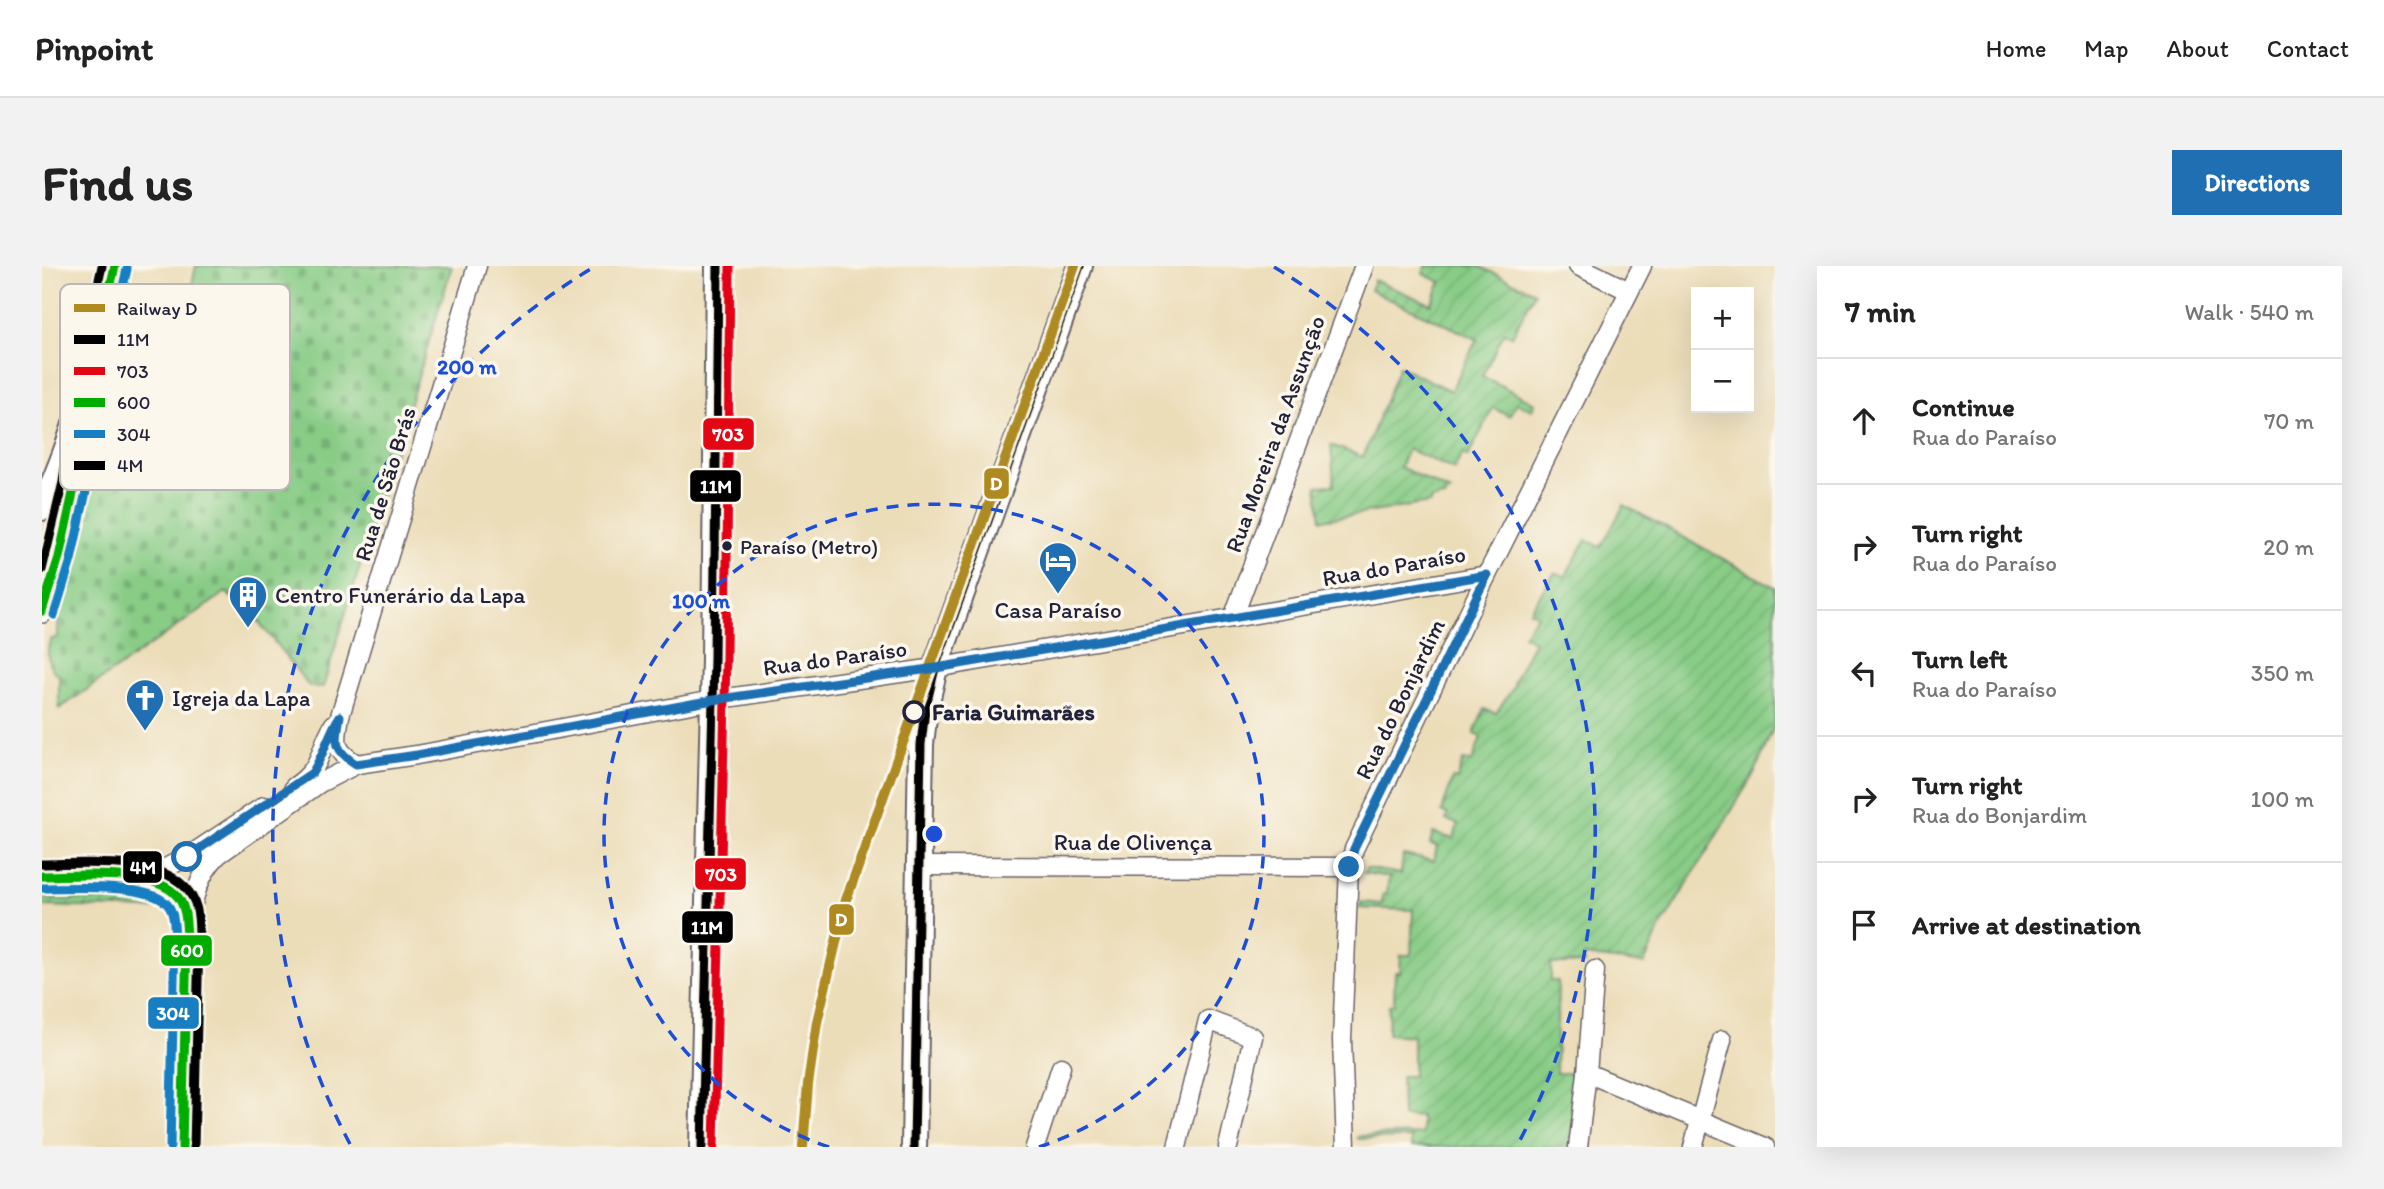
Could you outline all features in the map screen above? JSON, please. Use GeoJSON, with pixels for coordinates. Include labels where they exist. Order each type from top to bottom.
{"type":"FeatureCollection","features":[{"type":"Feature","properties":{"kind":"main road"},"geometry":{"type":"LineString","coordinates":[[112,284],[116,266]]}},
{"type":"Feature","properties":{"kind":"main road"},"geometry":{"type":"LineString","coordinates":[[702,1147],[713,700],[718,266]]}},
{"type":"Feature","properties":{"kind":"main road"},"geometry":{"type":"LineString","coordinates":[[914,1147],[921,744],[926,710],[936,668],[1080,266]]}},
{"type":"Feature","properties":{"kind":"main road"},"geometry":{"type":"LineString","coordinates":[[42,508],[60,465]]}},
{"type":"Feature","properties":{"kind":"street","name":"Rua de São Brás"},"geometry":{"type":"LineString","coordinates":[[340,716],[477,266]]}},
{"type":"Feature","properties":{"kind":"street","name":"Rua Moreira da Assunção"},"geometry":{"type":"LineString","coordinates":[[1233,618],[1364,266]]}},
{"type":"Feature","properties":{"kind":"street"},"geometry":{"type":"LineString","coordinates":[[1578,266],[1598,271],[1629,291]]}},
{"type":"Feature","properties":{"kind":"street","name":"Rua do Bonjardim"},"geometry":{"type":"LineString","coordinates":[[1346,1147],[1342,1040],[1349,867],[1354,849],[1487,575],[1642,266]]}},
{"type":"Feature","properties":{"kind":"street"},"geometry":{"type":"LineString","coordinates":[[42,611],[59,557],[74,490]]}},
{"type":"Feature","properties":{"kind":"street"},"geometry":{"type":"LineString","coordinates":[[42,540],[49,541],[55,547],[59,557]]}},
{"type":"Feature","properties":{"kind":"street","name":"Rua do Paraíso"},"geometry":{"type":"LineString","coordinates":[[187,939],[198,884],[211,862],[237,839],[302,795],[356,764],[713,700],[936,668],[1487,575]]}},
{"type":"Feature","properties":{"kind":"street"},"geometry":{"type":"LineString","coordinates":[[340,716],[336,742],[339,751],[356,764]]}},
{"type":"Feature","properties":{"kind":"street"},"geometry":{"type":"LineString","coordinates":[[144,879],[187,857],[303,781],[319,762],[329,732],[340,716]]}},
{"type":"Feature","properties":{"kind":"street","name":"Rua de Olivença"},"geometry":{"type":"LineString","coordinates":[[918,866],[1349,867]]}},
{"type":"Feature","properties":{"kind":"street"},"geometry":{"type":"LineString","coordinates":[[42,876],[144,879],[174,892],[180,902],[186,915],[187,939],[182,1147]]}},
{"type":"Feature","properties":{"kind":"street"},"geometry":{"type":"LineString","coordinates":[[1578,1147],[1595,970]]}},
{"type":"Feature","properties":{"kind":"street"},"geometry":{"type":"LineString","coordinates":[[1178,1143],[1208,1020],[1253,1037],[1228,1147]]}},
{"type":"Feature","properties":{"kind":"street"},"geometry":{"type":"LineString","coordinates":[[1693,1147],[1721,1040]]}},
{"type":"Feature","properties":{"kind":"street"},"geometry":{"type":"LineString","coordinates":[[1035,1147],[1061,1067]]}},
{"type":"Feature","properties":{"kind":"street"},"geometry":{"type":"LineString","coordinates":[[1587,1073],[1765,1147]]}},
{"type":"Feature","properties":{"kind":"green space"},"geometry":{"type":"Polygon","coordinates":[[[196,266],[452,266],[323,687],[309,686],[237,594],[232,598],[226,592],[59,709],[59,675],[50,665],[49,645],[50,640],[58,637],[58,605],[84,490],[290,490],[290,284],[192,284],[196,266]]]}},
{"type":"Feature","properties":{"kind":"green space"},"geometry":{"type":"Polygon","coordinates":[[[1426,266],[1478,266],[1535,292],[1512,336],[1504,333],[1482,376],[1535,403],[1532,410],[1517,403],[1509,416],[1493,408],[1468,457],[1462,454],[1454,470],[1408,449],[1400,467],[1451,492],[1445,494],[1445,497],[1430,500],[1430,503],[1321,520],[1317,486],[1334,485],[1331,445],[1363,457],[1399,366],[1451,391],[1477,339],[1370,290],[1374,280],[1431,304],[1441,282],[1423,274],[1426,266]]]}},
{"type":"Feature","properties":{"kind":"green space"},"geometry":{"type":"Polygon","coordinates":[[[1624,505],[1775,587],[1775,724],[1755,772],[1659,930],[1644,964],[1584,956],[1584,964],[1551,964],[1551,981],[1558,981],[1556,1073],[1580,1073],[1570,1147],[1412,1147],[1411,1138],[1358,1139],[1358,1136],[1422,1134],[1421,1116],[1402,1117],[1401,1076],[1413,1076],[1413,1036],[1388,1034],[1389,1005],[1394,1004],[1395,972],[1400,972],[1401,955],[1411,955],[1413,910],[1359,908],[1361,902],[1382,904],[1383,894],[1387,894],[1389,877],[1364,873],[1366,868],[1401,874],[1403,855],[1434,861],[1437,846],[1430,844],[1433,833],[1454,839],[1458,824],[1446,820],[1448,814],[1442,812],[1452,779],[1457,780],[1463,760],[1472,762],[1481,737],[1474,734],[1484,709],[1496,713],[1515,685],[1513,683],[1534,641],[1523,635],[1537,615],[1530,611],[1555,572],[1565,577],[1586,540],[1601,547],[1624,505]]]}},
{"type":"Feature","properties":{"kind":"green space"},"geometry":{"type":"Polygon","coordinates":[[[42,899],[155,901],[157,906],[153,909],[42,906],[42,899]]]}},
{"type":"Feature","properties":{"kind":"rail line","name":"D"},"geometry":{"type":"LineString","coordinates":[[803,1147],[817,1022],[846,900],[1075,266]]}},
{"type":"Feature","properties":{"kind":"transit line","name":"4M"},"geometry":{"type":"LineString","coordinates":[[98,284],[102,266]]}},
{"type":"Feature","properties":{"kind":"transit line","name":"600"},"geometry":{"type":"LineString","coordinates":[[111,284],[115,266]]}},
{"type":"Feature","properties":{"kind":"transit line","name":"11M"},"geometry":{"type":"LineString","coordinates":[[702,1147],[714,659],[718,266]]}},
{"type":"Feature","properties":{"kind":"transit line","name":"703"},"geometry":{"type":"LineString","coordinates":[[714,1147],[726,659],[730,266]]}},
{"type":"Feature","properties":{"kind":"transit line","name":"11M"},"geometry":{"type":"LineString","coordinates":[[914,1147],[921,744],[925,710],[935,668],[1080,266]]}},
{"type":"Feature","properties":{"kind":"transit line","name":"304"},"geometry":{"type":"LineString","coordinates":[[124,284],[127,269]]}},
{"type":"Feature","properties":{"kind":"transit line","name":"4M"},"geometry":{"type":"LineString","coordinates":[[42,570],[61,490]]}},
{"type":"Feature","properties":{"kind":"transit line","name":"600"},"geometry":{"type":"LineString","coordinates":[[42,611],[59,557],[74,490]]}},
{"type":"Feature","properties":{"kind":"transit line","name":"304"},"geometry":{"type":"LineString","coordinates":[[54,615],[71,560],[86,490]]}},
{"type":"Feature","properties":{"kind":"transit line","name":"4M"},"geometry":{"type":"LineString","coordinates":[[42,864],[99,863],[142,867],[177,880],[192,897],[198,914],[199,933],[194,1147]]}},
{"type":"Feature","properties":{"kind":"transit line","name":"600"},"geometry":{"type":"LineString","coordinates":[[42,876],[94,875],[152,881],[167,888],[181,902],[186,917],[187,939],[182,1147]]}},
{"type":"Feature","properties":{"kind":"transit line","name":"304"},"geometry":{"type":"LineString","coordinates":[[42,888],[125,889],[156,897],[171,910],[175,939],[170,1147]]}},
{"type":"Feature","properties":{"kind":"place","name":"Paraíso (Metro)"},"geometry":{"type":"Point","coordinates":[727,546]}},
{"type":"Feature","properties":{"kind":"place","name":"Casa Paraíso"},"geometry":{"type":"Point","coordinates":[1058,595]}},
{"type":"Feature","properties":{"kind":"place","name":"Centro Funerário da Lapa"},"geometry":{"type":"Point","coordinates":[248,629]}},
{"type":"Feature","properties":{"kind":"place","name":"Faria Guimarães"},"geometry":{"type":"Point","coordinates":[914,712]}},
{"type":"Feature","properties":{"kind":"place","name":"Igreja da Lapa"},"geometry":{"type":"Point","coordinates":[145,732]}},
{"type":"Feature","properties":{"kind":"route"},"geometry":{"type":"LineString","coordinates":[[187,857],[312,773],[319,762],[329,732],[340,716],[336,742],[339,751],[356,764],[670,707],[936,668],[1487,575],[1354,849],[1349,867]]}}]}
